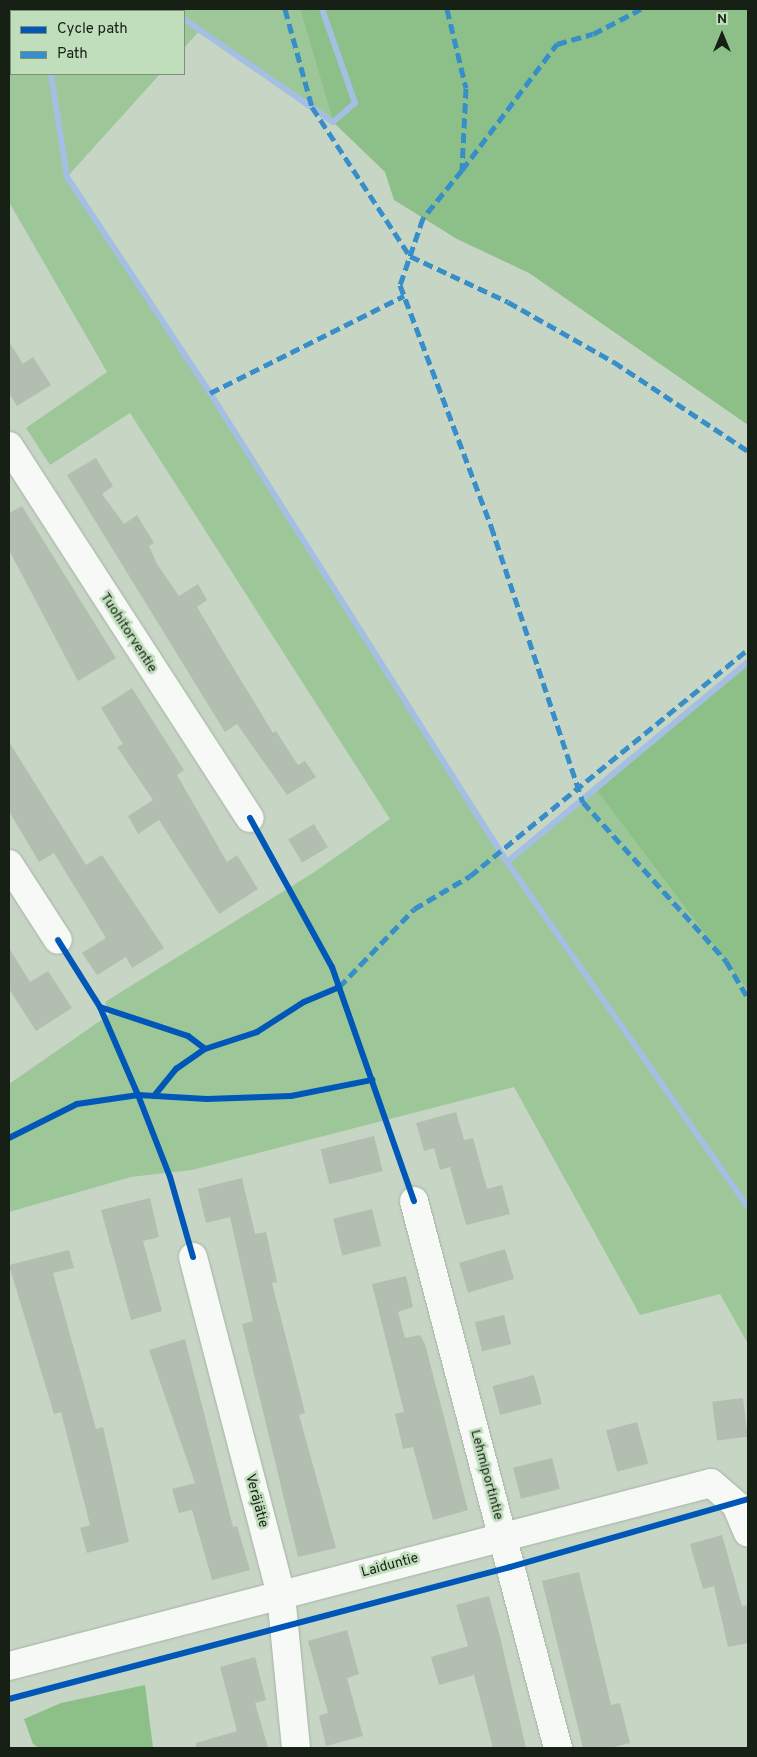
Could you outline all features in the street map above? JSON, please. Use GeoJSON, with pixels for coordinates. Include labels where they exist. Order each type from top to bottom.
{"type":"FeatureCollection","features":[{"type":"Feature","properties":{"kind":"street","name":"Tuohitorventie"},"geometry":{"type":"LineString","coordinates":[[10,450],[250,818]]}},
{"type":"Feature","properties":{"kind":"street"},"geometry":{"type":"LineString","coordinates":[[9,864],[58,940]]}},
{"type":"Feature","properties":{"kind":"street","name":"Lehmiportintie"},"geometry":{"type":"LineString","coordinates":[[414,1201],[558,1748]]}},
{"type":"Feature","properties":{"kind":"street","name":"Veräjätie"},"geometry":{"type":"LineString","coordinates":[[193,1257],[281,1595],[296,1748]]}},
{"type":"Feature","properties":{"kind":"street","name":"Laiduntie"},"geometry":{"type":"LineString","coordinates":[[9,1666],[711,1483],[736,1505],[748,1533]]}},
{"type":"Feature","properties":{"kind":"green space"},"geometry":{"type":"Polygon","coordinates":[[[9,9],[300,9],[333,122],[200,30],[185,47],[185,10],[10,10],[10,75],[159,75],[67,177],[210,393],[507,862],[597,791],[748,991],[748,1344],[720,1294],[640,1315],[514,1087],[192,1170],[131,1177],[9,1212],[9,1084],[110,1014],[105,1002],[313,873],[390,819],[130,413],[50,465],[26,428],[107,372],[9,202],[9,9]]]}},
{"type":"Feature","properties":{"kind":"green space"},"geometry":{"type":"Polygon","coordinates":[[[300,9],[748,9],[748,425],[529,273],[457,239],[394,200],[385,172],[333,122],[300,9]]]}},
{"type":"Feature","properties":{"kind":"green space"},"geometry":{"type":"Polygon","coordinates":[[[748,662],[748,991],[597,791],[748,662]]]}},
{"type":"Feature","properties":{"kind":"green space"},"geometry":{"type":"Polygon","coordinates":[[[145,1685],[153,1748],[39,1748],[33,1744],[24,1719],[61,1703],[145,1685]]]}},
{"type":"Feature","properties":{"kind":"building"},"geometry":{"type":"Polygon","coordinates":[[[9,342],[23,364],[33,357],[51,385],[17,406],[9,393],[9,342]]]}},
{"type":"Feature","properties":{"kind":"building"},"geometry":{"type":"Polygon","coordinates":[[[96,458],[113,486],[102,494],[124,524],[137,515],[154,543],[149,546],[157,564],[179,596],[198,584],[207,600],[197,607],[273,733],[276,731],[298,765],[305,761],[316,777],[287,795],[237,724],[225,732],[67,475],[96,458]]]}},
{"type":"Feature","properties":{"kind":"building"},"geometry":{"type":"Polygon","coordinates":[[[22,506],[116,658],[78,681],[9,550],[9,513],[22,506]]]}},
{"type":"Feature","properties":{"kind":"building"},"geometry":{"type":"Polygon","coordinates":[[[132,688],[184,770],[177,775],[227,862],[237,855],[258,889],[219,914],[159,820],[138,834],[128,816],[153,800],[117,747],[123,744],[101,708],[132,688]]]}},
{"type":"Feature","properties":{"kind":"building"},"geometry":{"type":"Polygon","coordinates":[[[9,742],[86,865],[102,855],[164,948],[132,968],[126,957],[97,975],[82,953],[106,938],[54,853],[39,862],[9,811],[9,742]]]}},
{"type":"Feature","properties":{"kind":"building"},"geometry":{"type":"Polygon","coordinates":[[[314,824],[328,847],[302,863],[288,839],[314,824]]]}},
{"type":"Feature","properties":{"kind":"building"},"geometry":{"type":"Polygon","coordinates":[[[9,948],[30,982],[48,971],[72,1008],[36,1031],[9,989],[9,948]]]}},
{"type":"Feature","properties":{"kind":"building"},"geometry":{"type":"Polygon","coordinates":[[[456,1112],[464,1140],[473,1138],[487,1189],[502,1185],[510,1214],[466,1225],[450,1167],[440,1170],[434,1148],[424,1151],[416,1123],[456,1112]]]}},
{"type":"Feature","properties":{"kind":"building"},"geometry":{"type":"Polygon","coordinates":[[[374,1136],[383,1171],[329,1184],[321,1149],[374,1136]]]}},
{"type":"Feature","properties":{"kind":"building"},"geometry":{"type":"Polygon","coordinates":[[[242,1178],[255,1234],[266,1232],[277,1282],[272,1283],[305,1413],[299,1415],[336,1548],[298,1557],[242,1324],[253,1321],[230,1217],[206,1223],[198,1189],[242,1178]]]}},
{"type":"Feature","properties":{"kind":"building"},"geometry":{"type":"Polygon","coordinates":[[[150,1198],[159,1237],[143,1241],[162,1311],[131,1320],[101,1210],[150,1198]]]}},
{"type":"Feature","properties":{"kind":"building"},"geometry":{"type":"Polygon","coordinates":[[[372,1209],[381,1246],[342,1256],[333,1219],[372,1209]]]}},
{"type":"Feature","properties":{"kind":"building"},"geometry":{"type":"Polygon","coordinates":[[[505,1249],[514,1279],[468,1293],[459,1263],[505,1249]]]}},
{"type":"Feature","properties":{"kind":"building"},"geometry":{"type":"Polygon","coordinates":[[[69,1250],[74,1268],[53,1273],[96,1429],[103,1427],[129,1542],[87,1553],[80,1528],[90,1525],[61,1412],[54,1414],[9,1265],[69,1250]]]}},
{"type":"Feature","properties":{"kind":"building"},"geometry":{"type":"Polygon","coordinates":[[[406,1276],[413,1307],[398,1312],[405,1338],[420,1335],[425,1344],[468,1510],[433,1520],[413,1447],[403,1449],[395,1414],[404,1412],[372,1284],[406,1276]]]}},
{"type":"Feature","properties":{"kind":"building"},"geometry":{"type":"Polygon","coordinates":[[[504,1315],[511,1344],[482,1351],[475,1322],[504,1315]]]}},
{"type":"Feature","properties":{"kind":"building"},"geometry":{"type":"Polygon","coordinates":[[[185,1339],[233,1527],[237,1526],[250,1570],[212,1580],[192,1510],[179,1513],[172,1489],[195,1483],[149,1350],[185,1339]]]}},
{"type":"Feature","properties":{"kind":"building"},"geometry":{"type":"Polygon","coordinates":[[[534,1375],[542,1404],[500,1415],[492,1386],[534,1375]]]}},
{"type":"Feature","properties":{"kind":"building"},"geometry":{"type":"Polygon","coordinates":[[[743,1398],[748,1437],[717,1440],[712,1402],[743,1398]]]}},
{"type":"Feature","properties":{"kind":"building"},"geometry":{"type":"Polygon","coordinates":[[[637,1422],[648,1464],[617,1472],[606,1430],[637,1422]]]}},
{"type":"Feature","properties":{"kind":"building"},"geometry":{"type":"Polygon","coordinates":[[[552,1458],[560,1489],[521,1499],[513,1468],[552,1458]]]}},
{"type":"Feature","properties":{"kind":"building"},"geometry":{"type":"Polygon","coordinates":[[[722,1535],[742,1606],[748,1605],[748,1643],[728,1647],[714,1586],[703,1589],[690,1544],[722,1535]]]}},
{"type":"Feature","properties":{"kind":"building"},"geometry":{"type":"Polygon","coordinates":[[[579,1572],[611,1705],[620,1703],[630,1743],[610,1748],[583,1748],[542,1581],[579,1572]]]}},
{"type":"Feature","properties":{"kind":"building"},"geometry":{"type":"Polygon","coordinates":[[[489,1596],[526,1748],[493,1748],[474,1675],[439,1685],[431,1657],[468,1646],[456,1605],[489,1596]]]}},
{"type":"Feature","properties":{"kind":"building"},"geometry":{"type":"Polygon","coordinates":[[[347,1630],[359,1674],[347,1678],[363,1736],[326,1746],[319,1716],[328,1713],[308,1641],[347,1630]]]}},
{"type":"Feature","properties":{"kind":"building"},"geometry":{"type":"Polygon","coordinates":[[[255,1657],[266,1700],[255,1703],[268,1748],[196,1748],[196,1743],[237,1731],[220,1667],[255,1657]]]}},
{"type":"Feature","properties":{"kind":"waterway"},"geometry":{"type":"LineString","coordinates":[[185,20],[333,122],[355,103],[322,9]]}},
{"type":"Feature","properties":{"kind":"waterway"},"geometry":{"type":"LineString","coordinates":[[51,75],[67,177],[210,393],[507,862],[748,1207]]}},
{"type":"Feature","properties":{"kind":"waterway"},"geometry":{"type":"LineString","coordinates":[[507,862],[748,662]]}},
{"type":"Feature","properties":{"kind":"marked path"},"geometry":{"type":"LineString","coordinates":[[285,9],[312,107],[410,256],[508,302],[614,362],[748,451]]}},
{"type":"Feature","properties":{"kind":"marked path"},"geometry":{"type":"LineString","coordinates":[[447,9],[466,88],[462,170],[423,218],[400,285],[491,526],[583,802],[726,961],[748,998]]}},
{"type":"Feature","properties":{"kind":"marked path"},"geometry":{"type":"LineString","coordinates":[[462,170],[557,44],[593,34],[641,9]]}},
{"type":"Feature","properties":{"kind":"marked path"},"geometry":{"type":"LineString","coordinates":[[210,393],[404,296]]}},
{"type":"Feature","properties":{"kind":"marked path"},"geometry":{"type":"LineString","coordinates":[[339,987],[414,909],[470,876],[748,649]]}},
{"type":"Feature","properties":{"kind":"cycle path"},"geometry":{"type":"LineString","coordinates":[[250,818],[332,967],[414,1201]]}},
{"type":"Feature","properties":{"kind":"cycle path"},"geometry":{"type":"LineString","coordinates":[[9,1138],[77,1104],[138,1095],[100,1007],[58,940]]}},
{"type":"Feature","properties":{"kind":"cycle path"},"geometry":{"type":"LineString","coordinates":[[154,1096],[176,1069],[205,1049],[257,1032],[304,1002],[339,987]]}},
{"type":"Feature","properties":{"kind":"cycle path"},"geometry":{"type":"LineString","coordinates":[[100,1007],[188,1036],[205,1049]]}},
{"type":"Feature","properties":{"kind":"cycle path"},"geometry":{"type":"LineString","coordinates":[[193,1257],[170,1177],[138,1095],[207,1099],[291,1096],[372,1080]]}},
{"type":"Feature","properties":{"kind":"cycle path"},"geometry":{"type":"LineString","coordinates":[[9,1699],[510,1567],[748,1499]]}}]}
